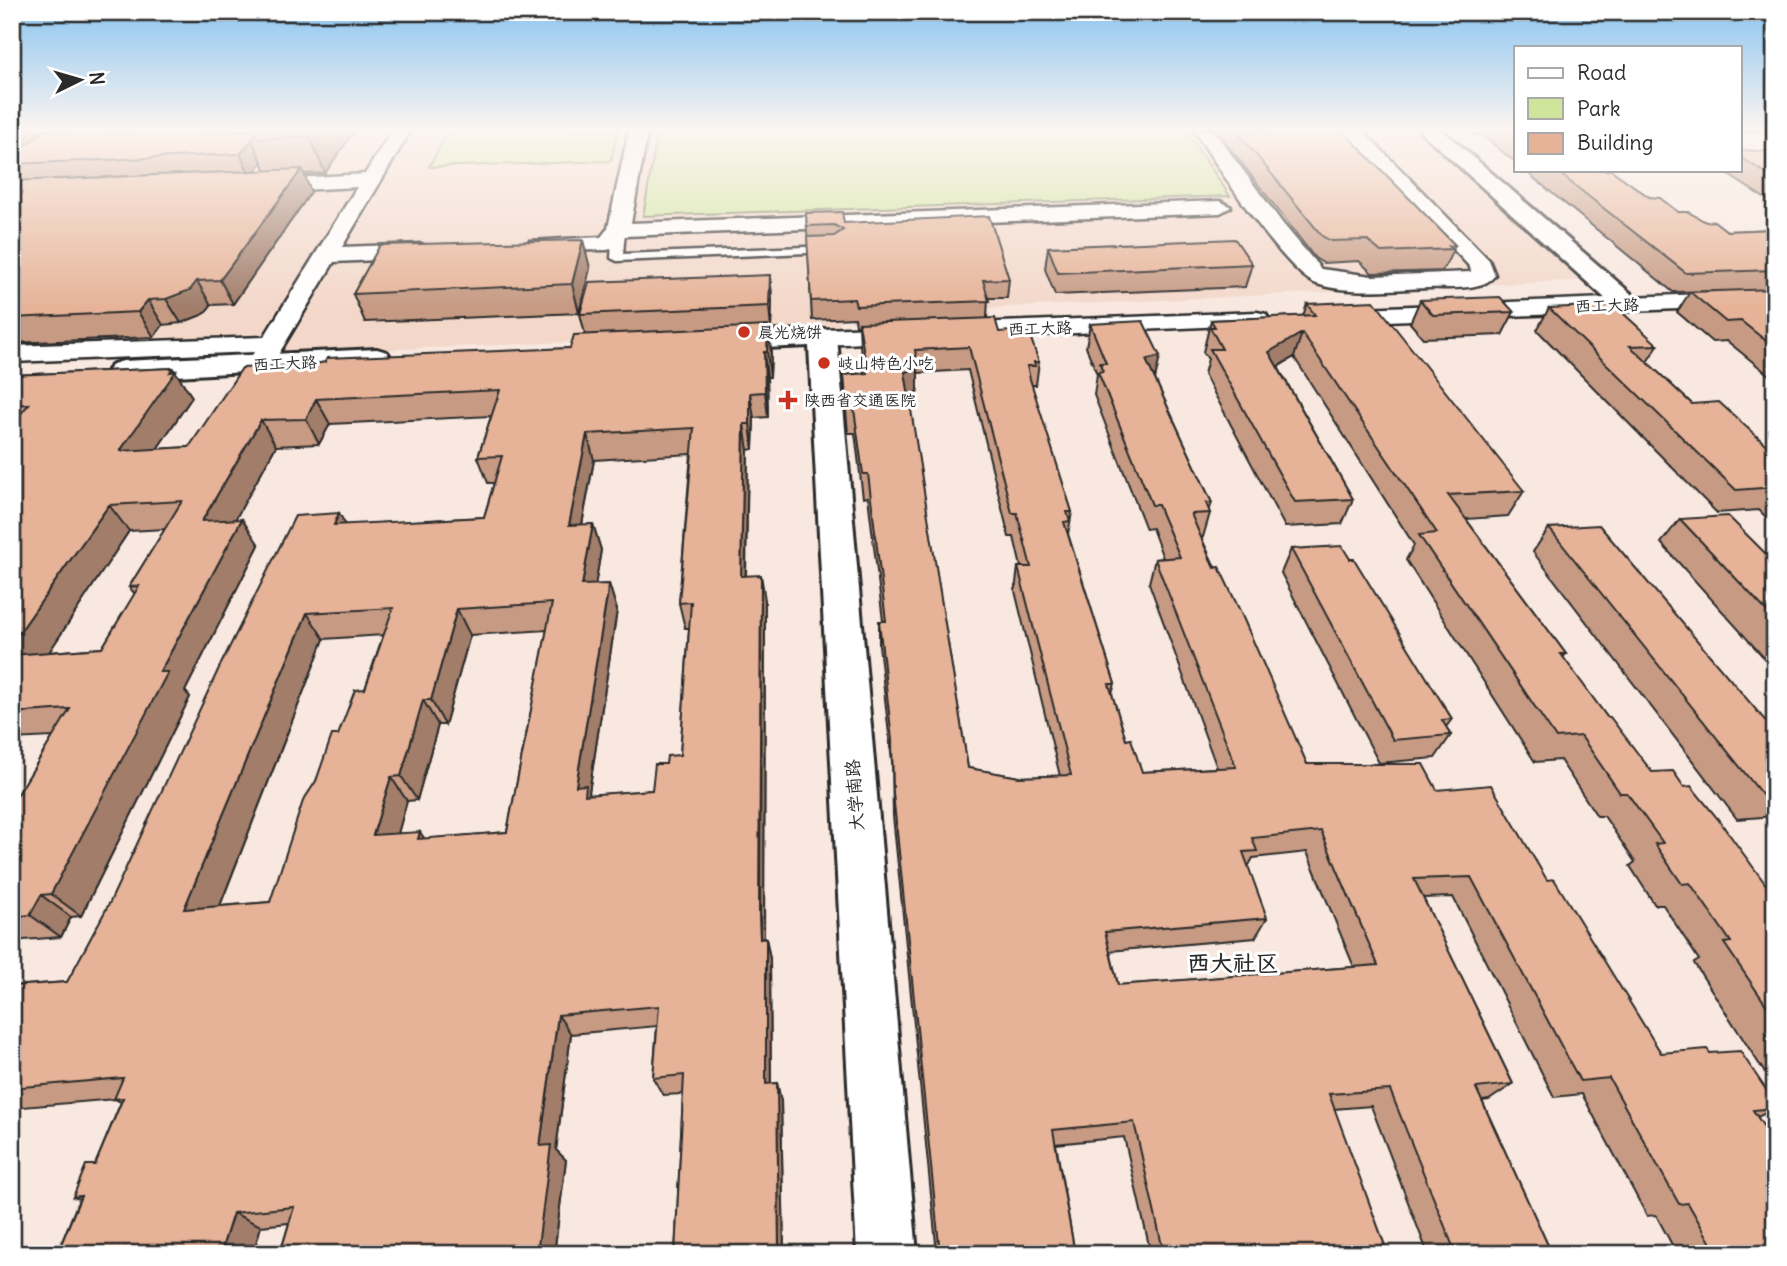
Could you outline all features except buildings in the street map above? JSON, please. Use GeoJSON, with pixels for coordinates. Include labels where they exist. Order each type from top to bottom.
{"type":"FeatureCollection","features":[{"type":"Feature","properties":{"kind":"street"},"geometry":{"type":"LineString","coordinates":[[12,354],[265,354],[366,189]]}},
{"type":"Feature","properties":{"kind":"street"},"geometry":{"type":"LineString","coordinates":[[513,247],[607,243],[619,230],[627,189]]}},
{"type":"Feature","properties":{"kind":"street"},"geometry":{"type":"LineString","coordinates":[[1246,189],[1313,274],[1334,281],[1372,284],[1473,279],[1483,275],[1480,265],[1407,189]]}},
{"type":"Feature","properties":{"kind":"street"},"geometry":{"type":"LineString","coordinates":[[1496,189],[1627,304]]}},
{"type":"Feature","properties":{"kind":"street"},"geometry":{"type":"LineString","coordinates":[[619,230],[1220,208]]}},
{"type":"Feature","properties":{"kind":"street"},"geometry":{"type":"LineString","coordinates":[[326,255],[446,250]]}},
{"type":"Feature","properties":{"kind":"street","name":"西工大路"},"geometry":{"type":"LineString","coordinates":[[1308,317],[1775,298]]}},
{"type":"Feature","properties":{"kind":"street","name":"西工大路"},"geometry":{"type":"LineString","coordinates":[[685,344],[1280,318]]}},
{"type":"Feature","properties":{"kind":"street","name":"大学南路"},"geometry":{"type":"LineString","coordinates":[[822,337],[887,1254]]}},
{"type":"Feature","properties":{"kind":"street","name":"西工大路"},"geometry":{"type":"LineString","coordinates":[[12,376],[265,354],[411,357]]}},
{"type":"Feature","properties":{"kind":"lane"},"geometry":{"type":"LineString","coordinates":[[619,230],[617,258],[835,249]]}},
{"type":"Feature","properties":{"kind":"shaded area"},"geometry":{"type":"Polygon","coordinates":[[[12,189],[1487,189],[1589,280],[840,315],[840,331],[12,365],[12,189]]]}},
{"type":"Feature","properties":{"kind":"green space"},"geometry":{"type":"Polygon","coordinates":[[[648,189],[1225,189],[1230,196],[643,216],[648,189]]]}},
{"type":"Feature","properties":{"kind":"place","name":"晨光烧饼"},"geometry":{"type":"Point","coordinates":[744,332]}},
{"type":"Feature","properties":{"kind":"place","name":"岐山特色小吃"},"geometry":{"type":"Point","coordinates":[824,363]}},
{"type":"Feature","properties":{"kind":"place","name":"陕西省交通医院"},"geometry":{"type":"Point","coordinates":[788,400]}},
{"type":"Feature","properties":{"kind":"district","name":"西大社区"},"geometry":{"type":"Point","coordinates":[1233,963]}}]}
